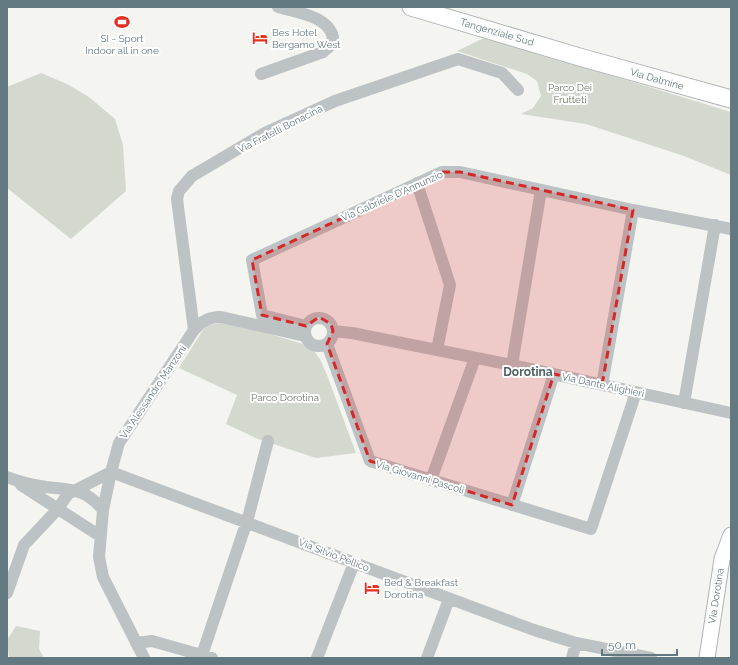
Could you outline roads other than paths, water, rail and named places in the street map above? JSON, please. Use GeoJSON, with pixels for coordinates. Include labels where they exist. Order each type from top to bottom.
{"type":"FeatureCollection","features":[{"type":"Feature","properties":{"kind":"highway","name":"Tangenziale Sud"},"geometry":{"type":"LineString","coordinates":[[412,7],[582,58]]}},
{"type":"Feature","properties":{"kind":"highway","name":"Via Dalmine"},"geometry":{"type":"LineString","coordinates":[[582,58],[731,99]]}},
{"type":"Feature","properties":{"kind":"highway"},"geometry":{"type":"LineString","coordinates":[[582,58],[628,76],[713,103],[731,107]]}},
{"type":"Feature","properties":{"kind":"main road","name":"Via Dorotina"},"geometry":{"type":"LineString","coordinates":[[706,658],[722,559],[731,535]]}},
{"type":"Feature","properties":{"kind":"street"},"geometry":{"type":"LineString","coordinates":[[261,74],[323,52],[331,45],[333,37],[329,28],[318,19],[278,7]]}},
{"type":"Feature","properties":{"kind":"street","name":"Via Fratelli Bonacina"},"geometry":{"type":"LineString","coordinates":[[194,330],[177,199],[181,187],[192,176],[265,134],[335,101],[458,59],[502,73],[518,90]]}},
{"type":"Feature","properties":{"kind":"street","name":"Via Gabriele D'Annunzio"},"geometry":{"type":"LineString","coordinates":[[305,331],[262,315],[252,260],[442,172],[451,170],[633,210],[731,228]]}},
{"type":"Feature","properties":{"kind":"street"},"geometry":{"type":"LineString","coordinates":[[417,183],[450,285],[437,350]]}},
{"type":"Feature","properties":{"kind":"street"},"geometry":{"type":"LineString","coordinates":[[512,365],[541,190]]}},
{"type":"Feature","properties":{"kind":"street"},"geometry":{"type":"LineString","coordinates":[[602,384],[633,210]]}},
{"type":"Feature","properties":{"kind":"street"},"geometry":{"type":"LineString","coordinates":[[684,403],[715,225]]}},
{"type":"Feature","properties":{"kind":"street","name":"Via Alessandro Manzoni"},"geometry":{"type":"LineString","coordinates":[[144,658],[103,577],[99,557],[103,510],[110,472],[119,443],[194,330],[204,321],[212,317],[221,317],[305,331]]}},
{"type":"Feature","properties":{"kind":"street"},"geometry":{"type":"LineString","coordinates":[[319,317],[325,319],[331,324],[333,331],[332,338],[327,344],[315,346],[309,342],[305,331],[313,319],[319,317]]}},
{"type":"Feature","properties":{"kind":"street","name":"Via Dante Alighieri"},"geometry":{"type":"LineString","coordinates":[[333,331],[352,332],[602,384],[731,413]]}},
{"type":"Feature","properties":{"kind":"street","name":"Via Giovanni Pascoli"},"geometry":{"type":"LineString","coordinates":[[327,344],[370,461],[591,529],[636,392]]}},
{"type":"Feature","properties":{"kind":"street"},"geometry":{"type":"LineString","coordinates":[[430,480],[475,358]]}},
{"type":"Feature","properties":{"kind":"street"},"geometry":{"type":"LineString","coordinates":[[512,505],[554,374]]}},
{"type":"Feature","properties":{"kind":"street"},"geometry":{"type":"LineString","coordinates":[[136,643],[152,641],[207,656],[268,441]]}},
{"type":"Feature","properties":{"kind":"street"},"geometry":{"type":"LineString","coordinates":[[7,593],[24,545],[57,510],[68,494],[75,489],[88,485],[110,472]]}},
{"type":"Feature","properties":{"kind":"street","name":"Via Silvio Pellico"},"geometry":{"type":"LineString","coordinates":[[110,472],[449,599],[576,643],[651,658]]}},
{"type":"Feature","properties":{"kind":"street"},"geometry":{"type":"LineString","coordinates":[[10,478],[44,487],[75,489],[95,501],[103,510]]}},
{"type":"Feature","properties":{"kind":"street"},"geometry":{"type":"LineString","coordinates":[[10,478],[57,510],[100,536]]}},
{"type":"Feature","properties":{"kind":"street"},"geometry":{"type":"LineString","coordinates":[[317,658],[354,563]]}},
{"type":"Feature","properties":{"kind":"street"},"geometry":{"type":"LineString","coordinates":[[427,658],[449,599]]}},
{"type":"Feature","properties":{"kind":"street"},"geometry":{"type":"LineString","coordinates":[[572,658],[576,643]]}},
{"type":"Feature","properties":{"kind":"place","name":"SI - Sport Indoor all in one"},"geometry":{"type":"Point","coordinates":[122,22]}},
{"type":"Feature","properties":{"kind":"place","name":"Bes Hotel Bergamo West"},"geometry":{"type":"Point","coordinates":[260,38]}},
{"type":"Feature","properties":{"kind":"place","name":"Bed & Breakfast Dorotina"},"geometry":{"type":"Point","coordinates":[372,588]}},
{"type":"Feature","properties":{"kind":"district","name":"Dorotina"},"geometry":{"type":"Point","coordinates":[528,372]}},
{"type":"Feature","properties":{"kind":"park label","name":"Parco Dei Frutteti"},"geometry":{"type":"Point","coordinates":[570,92]}},
{"type":"Feature","properties":{"kind":"park label","name":"Parco Dorotina"},"geometry":{"type":"Point","coordinates":[285,397]}}]}
